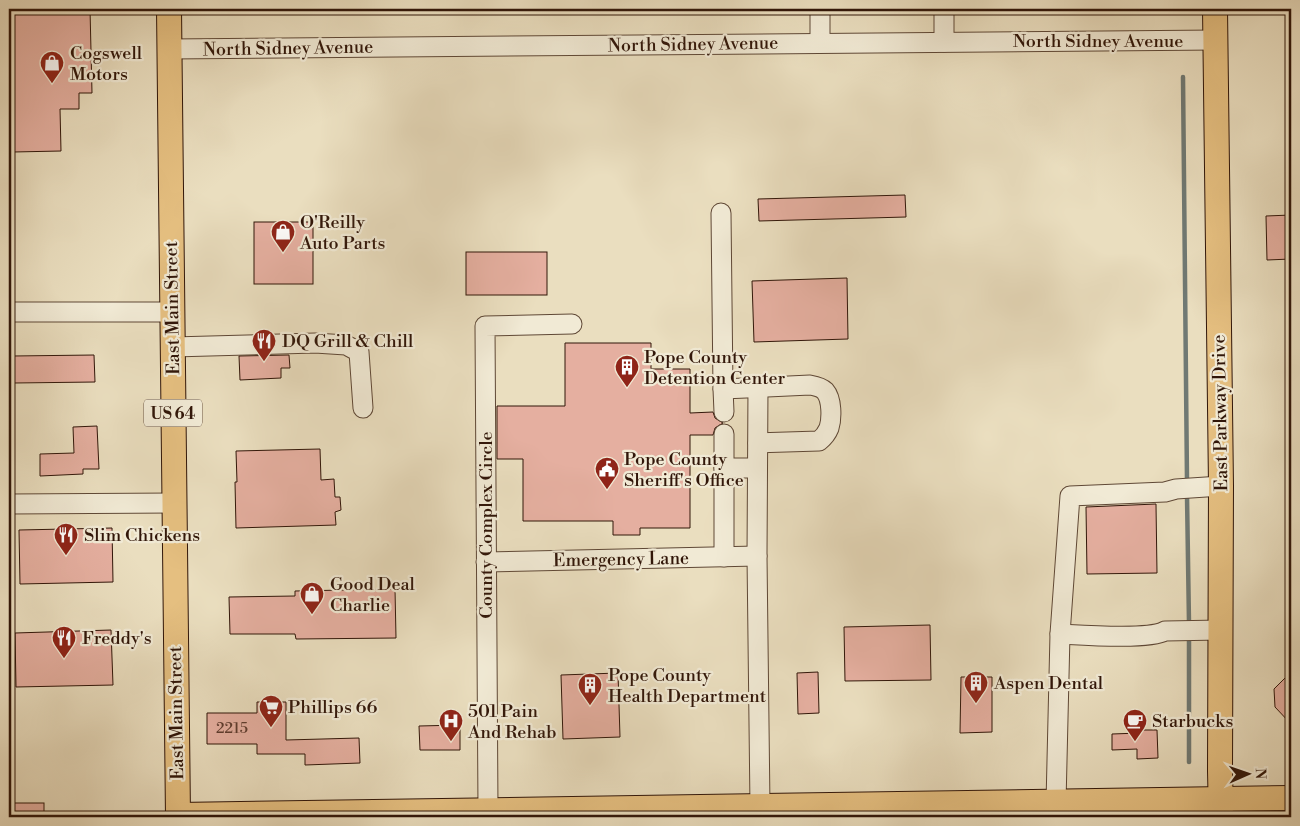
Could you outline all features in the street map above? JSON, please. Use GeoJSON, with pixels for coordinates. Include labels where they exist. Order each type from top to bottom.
{"type":"FeatureCollection","features":[{"type":"Feature","properties":{"kind":"main road","name":"East Main Street"},"geometry":{"type":"LineString","coordinates":[[169,9],[178,816]]}},
{"type":"Feature","properties":{"kind":"main road","name":"East Parkway Drive"},"geometry":{"type":"LineString","coordinates":[[1216,9],[1222,486],[1221,808]]}},
{"type":"Feature","properties":{"kind":"main road"},"geometry":{"type":"LineString","coordinates":[[178,816],[413,814],[488,810],[760,807],[893,811],[1056,803],[1221,808],[1291,798]]}},
{"type":"Feature","properties":{"kind":"street"},"geometry":{"type":"LineString","coordinates":[[820,9],[820,43]]}},
{"type":"Feature","properties":{"kind":"street"},"geometry":{"type":"LineString","coordinates":[[944,9],[944,42]]}},
{"type":"Feature","properties":{"kind":"street","name":"North Sidney Avenue"},"geometry":{"type":"LineString","coordinates":[[170,49],[1216,40]]}},
{"type":"Feature","properties":{"kind":"street"},"geometry":{"type":"LineString","coordinates":[[721,213],[724,412]]}},
{"type":"Feature","properties":{"kind":"street"},"geometry":{"type":"LineString","coordinates":[[9,312],[172,312]]}},
{"type":"Feature","properties":{"kind":"street","name":"County Complex Circle"},"geometry":{"type":"LineString","coordinates":[[488,810],[485,326],[572,324]]}},
{"type":"Feature","properties":{"kind":"street"},"geometry":{"type":"LineString","coordinates":[[173,346],[316,342],[346,345],[359,352],[363,408]]}},
{"type":"Feature","properties":{"kind":"street"},"geometry":{"type":"LineString","coordinates":[[723,389],[810,385],[820,387],[826,392],[830,400],[830,425],[826,434],[819,441],[758,443]]}},
{"type":"Feature","properties":{"kind":"street"},"geometry":{"type":"LineString","coordinates":[[758,387],[757,556],[760,807]]}},
{"type":"Feature","properties":{"kind":"street"},"geometry":{"type":"LineString","coordinates":[[724,434],[724,557]]}},
{"type":"Feature","properties":{"kind":"street"},"geometry":{"type":"LineString","coordinates":[[724,468],[758,468]]}},
{"type":"Feature","properties":{"kind":"street"},"geometry":{"type":"LineString","coordinates":[[1056,803],[1060,634],[1070,496],[1165,492],[1176,489],[1222,486]]}},
{"type":"Feature","properties":{"kind":"street"},"geometry":{"type":"LineString","coordinates":[[9,504],[174,503]]}},
{"type":"Feature","properties":{"kind":"street","name":"Emergency Lane"},"geometry":{"type":"LineString","coordinates":[[486,562],[757,556]]}},
{"type":"Feature","properties":{"kind":"street"},"geometry":{"type":"LineString","coordinates":[[1060,634],[1107,636],[1145,635],[1165,631],[1221,630]]}},
{"type":"Feature","properties":{"kind":"building","name":"Cogswell Motors"},"geometry":{"type":"Polygon","coordinates":[[[11,9],[90,9],[92,93],[79,93],[79,109],[60,109],[61,151],[13,152],[12,75],[9,75],[11,9]]]}},
{"type":"Feature","properties":{"kind":"building"},"geometry":{"type":"Polygon","coordinates":[[[905,195],[906,217],[759,221],[758,199],[905,195]]]}},
{"type":"Feature","properties":{"kind":"building"},"geometry":{"type":"Polygon","coordinates":[[[1291,215],[1291,259],[1267,260],[1266,216],[1291,215]]]}},
{"type":"Feature","properties":{"kind":"building","name":"O'Reilly Auto Parts"},"geometry":{"type":"Polygon","coordinates":[[[254,222],[313,222],[313,284],[254,284],[254,222]]]}},
{"type":"Feature","properties":{"kind":"building"},"geometry":{"type":"Polygon","coordinates":[[[466,252],[547,252],[547,295],[466,295],[466,252]]]}},
{"type":"Feature","properties":{"kind":"building"},"geometry":{"type":"Polygon","coordinates":[[[847,278],[848,339],[754,342],[752,281],[847,278]]]}},
{"type":"Feature","properties":{"kind":"building","name":"Pope County Detention Center"},"geometry":{"type":"Polygon","coordinates":[[[565,343],[651,343],[651,369],[690,369],[690,413],[713,412],[715,418],[723,423],[715,428],[713,435],[690,435],[690,528],[640,528],[640,535],[613,535],[613,521],[523,521],[523,459],[497,459],[497,406],[565,406],[565,343]]]}},
{"type":"Feature","properties":{"kind":"building"},"geometry":{"type":"Polygon","coordinates":[[[94,355],[95,382],[14,383],[13,356],[94,355]]]}},
{"type":"Feature","properties":{"kind":"building","name":"DQ Grill & Chill"},"geometry":{"type":"Polygon","coordinates":[[[289,355],[290,368],[281,368],[281,378],[240,380],[239,356],[289,355]]]}},
{"type":"Feature","properties":{"kind":"building"},"geometry":{"type":"Polygon","coordinates":[[[97,426],[99,469],[83,469],[83,474],[40,476],[40,454],[74,453],[73,427],[97,426]]]}},
{"type":"Feature","properties":{"kind":"building"},"geometry":{"type":"Polygon","coordinates":[[[320,449],[321,480],[334,479],[335,497],[340,497],[341,510],[335,512],[336,525],[236,528],[236,451],[320,449]]]}},
{"type":"Feature","properties":{"kind":"building"},"geometry":{"type":"Polygon","coordinates":[[[1156,504],[1157,573],[1087,574],[1086,507],[1156,504]]]}},
{"type":"Feature","properties":{"kind":"building","name":"Slim Chickens"},"geometry":{"type":"Polygon","coordinates":[[[112,528],[113,582],[20,584],[19,530],[112,528]]]}},
{"type":"Feature","properties":{"kind":"building","name":"Good Deal Charlie"},"geometry":{"type":"Polygon","coordinates":[[[395,589],[396,638],[296,639],[295,634],[230,634],[229,597],[295,596],[295,591],[395,589]]]}},
{"type":"Feature","properties":{"kind":"building"},"geometry":{"type":"Polygon","coordinates":[[[930,625],[931,680],[845,681],[844,627],[930,625]]]}},
{"type":"Feature","properties":{"kind":"building","name":"Freddy's"},"geometry":{"type":"Polygon","coordinates":[[[111,630],[113,685],[16,687],[15,633],[111,630]]]}},
{"type":"Feature","properties":{"kind":"building"},"geometry":{"type":"Polygon","coordinates":[[[818,672],[819,713],[798,714],[797,673],[818,672]]]}},
{"type":"Feature","properties":{"kind":"building"},"geometry":{"type":"Polygon","coordinates":[[[1291,672],[1291,724],[1275,707],[1274,689],[1291,672]]]}},
{"type":"Feature","properties":{"kind":"building","name":"Pope County Health Department"},"geometry":{"type":"Polygon","coordinates":[[[618,673],[620,737],[563,739],[561,675],[618,673]]]}},
{"type":"Feature","properties":{"kind":"building","name":"Aspen Dental"},"geometry":{"type":"Polygon","coordinates":[[[961,677],[992,677],[992,732],[960,733],[961,677]]]}},
{"type":"Feature","properties":{"kind":"building"},"geometry":{"type":"Polygon","coordinates":[[[257,702],[286,702],[286,740],[359,738],[360,763],[305,765],[305,754],[257,754],[257,744],[207,744],[207,713],[257,713],[257,702]]]}},
{"type":"Feature","properties":{"kind":"building"},"geometry":{"type":"Polygon","coordinates":[[[460,725],[460,750],[420,750],[419,726],[460,725]]]}},
{"type":"Feature","properties":{"kind":"building","name":"Starbucks"},"geometry":{"type":"Polygon","coordinates":[[[1140,730],[1157,730],[1158,758],[1137,759],[1137,749],[1112,750],[1112,734],[1140,733],[1140,730]]]}},
{"type":"Feature","properties":{"kind":"building"},"geometry":{"type":"Polygon","coordinates":[[[9,803],[44,803],[44,817],[9,817],[9,803]]]}},
{"type":"Feature","properties":{"kind":"waterway"},"geometry":{"type":"LineString","coordinates":[[1183,77],[1187,480]]}},
{"type":"Feature","properties":{"kind":"waterway"},"geometry":{"type":"LineString","coordinates":[[1187,496],[1189,623]]}},
{"type":"Feature","properties":{"kind":"waterway"},"geometry":{"type":"LineString","coordinates":[[1189,639],[1189,762]]}},
{"type":"Feature","properties":{"kind":"place","name":"Cogswell Motors"},"geometry":{"type":"Point","coordinates":[52,84]}},
{"type":"Feature","properties":{"kind":"place","name":"O'Reilly Auto Parts"},"geometry":{"type":"Point","coordinates":[283,253]}},
{"type":"Feature","properties":{"kind":"place","name":"DQ Grill & Chill"},"geometry":{"type":"Point","coordinates":[264,362]}},
{"type":"Feature","properties":{"kind":"place","name":"Pope County Detention Center"},"geometry":{"type":"Point","coordinates":[627,388]}},
{"type":"Feature","properties":{"kind":"place","name":"Pope County Sheriff's Office"},"geometry":{"type":"Point","coordinates":[607,490]}},
{"type":"Feature","properties":{"kind":"place","name":"Slim Chickens"},"geometry":{"type":"Point","coordinates":[66,556]}},
{"type":"Feature","properties":{"kind":"place","name":"Good Deal Charlie"},"geometry":{"type":"Point","coordinates":[312,615]}},
{"type":"Feature","properties":{"kind":"place","name":"Freddy's"},"geometry":{"type":"Point","coordinates":[64,659]}},
{"type":"Feature","properties":{"kind":"place","name":"Aspen Dental"},"geometry":{"type":"Point","coordinates":[976,704]}},
{"type":"Feature","properties":{"kind":"place","name":"Pope County Health Department"},"geometry":{"type":"Point","coordinates":[590,706]}},
{"type":"Feature","properties":{"kind":"place","name":"Phillips 66"},"geometry":{"type":"Point","coordinates":[271,728]}},
{"type":"Feature","properties":{"kind":"place","name":"501 Pain And Rehab"},"geometry":{"type":"Point","coordinates":[451,742]}},
{"type":"Feature","properties":{"kind":"place","name":"Starbucks"},"geometry":{"type":"Point","coordinates":[1135,742]}}]}
